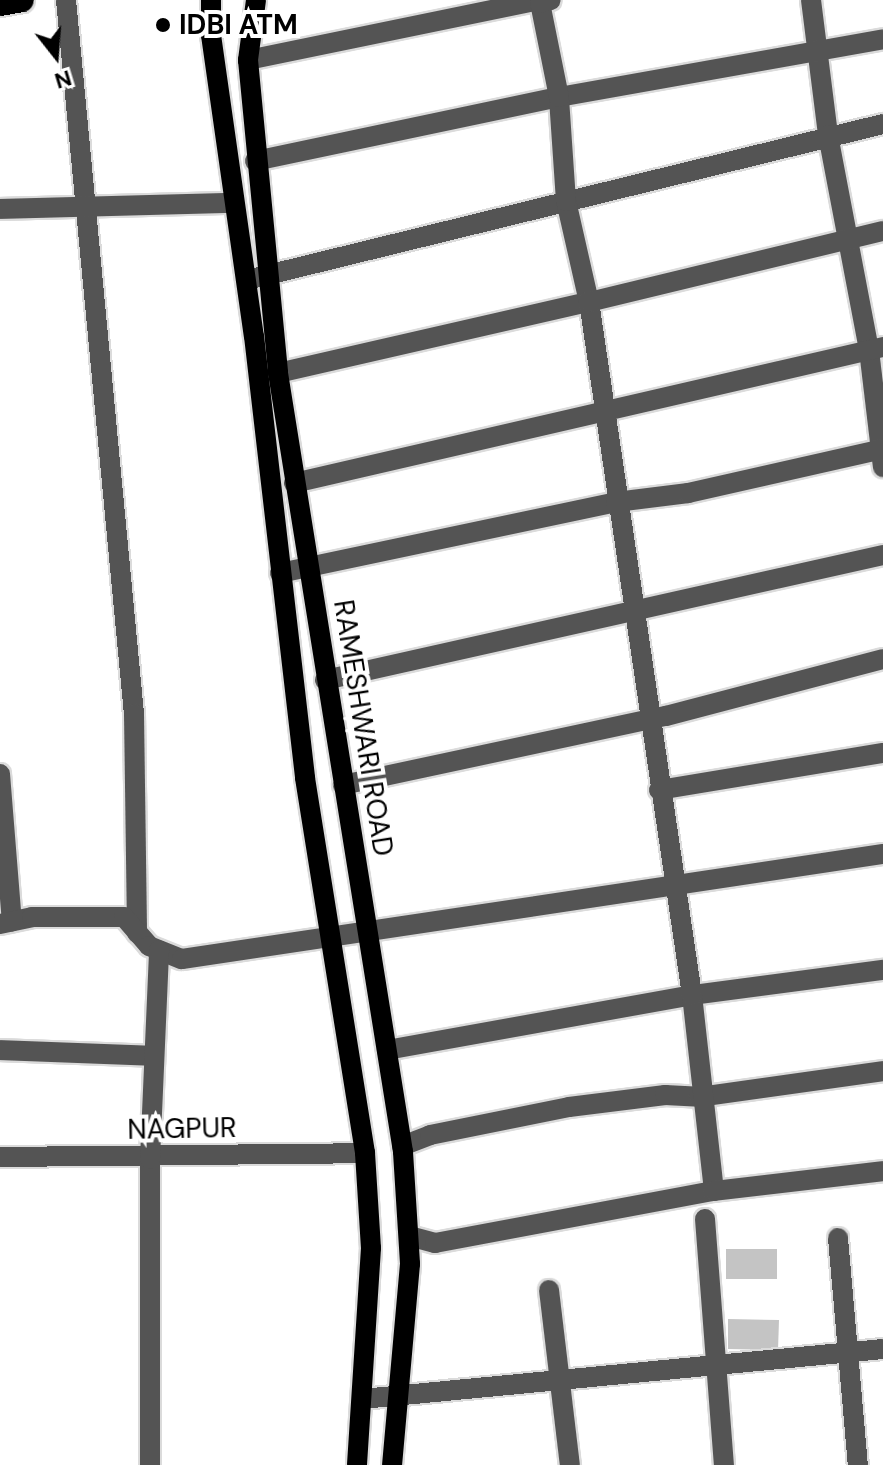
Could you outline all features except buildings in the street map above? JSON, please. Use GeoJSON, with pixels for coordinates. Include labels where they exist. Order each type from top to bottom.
{"type":"FeatureCollection","features":[{"type":"Feature","properties":{"kind":"highway"},"geometry":{"type":"LineString","coordinates":[[0,4],[22,0]]}},
{"type":"Feature","properties":{"kind":"main road"},"geometry":{"type":"LineString","coordinates":[[211,0],[211,35],[247,280],[280,573],[329,937],[365,1153],[371,1248],[357,1465]]}},
{"type":"Feature","properties":{"kind":"main road","name":"RAMESHWARI ROAD"},"geometry":{"type":"LineString","coordinates":[[256,0],[248,60],[255,161],[278,373],[402,1146],[409,1236],[392,1465]]}},
{"type":"Feature","properties":{"kind":"street"},"geometry":{"type":"LineString","coordinates":[[66,0],[134,714],[137,933]]}},
{"type":"Feature","properties":{"kind":"street"},"geometry":{"type":"LineString","coordinates":[[280,573],[616,502],[688,493],[882,455],[876,348],[847,239],[828,135],[821,53],[811,0]]}},
{"type":"Feature","properties":{"kind":"street"},"geometry":{"type":"LineString","coordinates":[[248,60],[544,1],[559,97],[566,201],[589,302],[608,413],[631,611],[692,995],[699,1097],[714,1191]]}},
{"type":"Feature","properties":{"kind":"street"},"geometry":{"type":"LineString","coordinates":[[255,161],[559,97],[821,53],[883,39]]}},
{"type":"Feature","properties":{"kind":"street"},"geometry":{"type":"LineString","coordinates":[[247,280],[268,278],[828,135],[883,124]]}},
{"type":"Feature","properties":{"kind":"street"},"geometry":{"type":"LineString","coordinates":[[0,209],[234,203]]}},
{"type":"Feature","properties":{"kind":"street"},"geometry":{"type":"LineString","coordinates":[[278,373],[883,231]]}},
{"type":"Feature","properties":{"kind":"street"},"geometry":{"type":"LineString","coordinates":[[294,483],[608,413],[876,348]]}},
{"type":"Feature","properties":{"kind":"street"},"geometry":{"type":"LineString","coordinates":[[325,680],[883,555]]}},
{"type":"Feature","properties":{"kind":"street"},"geometry":{"type":"LineString","coordinates":[[343,785],[650,720],[883,659]]}},
{"type":"Feature","properties":{"kind":"street"},"geometry":{"type":"LineString","coordinates":[[659,790],[883,753]]}},
{"type":"Feature","properties":{"kind":"street"},"geometry":{"type":"LineString","coordinates":[[0,774],[6,923],[124,917],[137,933],[159,950],[182,959],[368,933],[673,883],[883,854]]}},
{"type":"Feature","properties":{"kind":"street"},"geometry":{"type":"LineString","coordinates":[[150,1465],[150,1159],[159,950]]}},
{"type":"Feature","properties":{"kind":"street"},"geometry":{"type":"LineString","coordinates":[[387,1050],[692,995],[883,970]]}},
{"type":"Feature","properties":{"kind":"street"},"geometry":{"type":"LineString","coordinates":[[0,1050],[154,1056]]}},
{"type":"Feature","properties":{"kind":"street"},"geometry":{"type":"LineString","coordinates":[[402,1146],[444,1132],[569,1107],[665,1095],[699,1097],[883,1071]]}},
{"type":"Feature","properties":{"kind":"street","name":"NAGPUR"},"geometry":{"type":"LineString","coordinates":[[0,1157],[150,1159],[365,1153]]}},
{"type":"Feature","properties":{"kind":"street"},"geometry":{"type":"LineString","coordinates":[[409,1236],[435,1243],[714,1191],[883,1171]]}},
{"type":"Feature","properties":{"kind":"street"},"geometry":{"type":"LineString","coordinates":[[705,1219],[719,1366],[724,1465]]}},
{"type":"Feature","properties":{"kind":"street"},"geometry":{"type":"LineString","coordinates":[[838,1238],[858,1465]]}},
{"type":"Feature","properties":{"kind":"street"},"geometry":{"type":"LineString","coordinates":[[549,1290],[570,1465]]}},
{"type":"Feature","properties":{"kind":"street"},"geometry":{"type":"LineString","coordinates":[[362,1399],[397,1393],[883,1349]]}},
{"type":"Feature","properties":{"kind":"place","name":"IDBI ATM"},"geometry":{"type":"Point","coordinates":[163,25]}}]}
